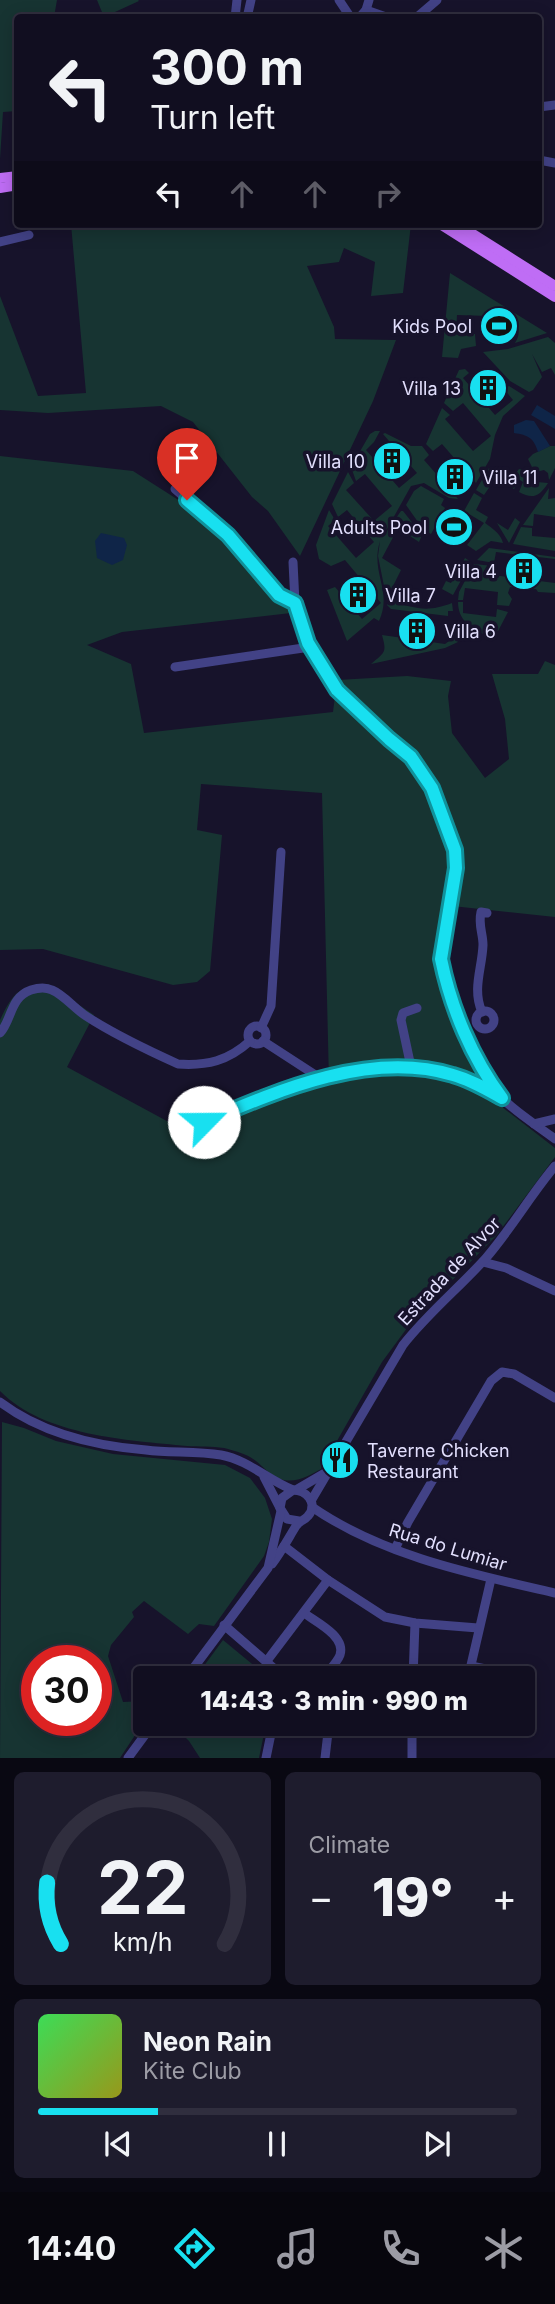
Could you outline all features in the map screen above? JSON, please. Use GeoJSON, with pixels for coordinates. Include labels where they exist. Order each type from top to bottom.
{"type":"FeatureCollection","features":[{"type":"Feature","properties":{"kind":"main road"},"geometry":{"type":"LineString","coordinates":[[446,228],[555,297]]}},
{"type":"Feature","properties":{"kind":"main road"},"geometry":{"type":"LineString","coordinates":[[463,228],[555,286]]}},
{"type":"Feature","properties":{"kind":"street"},"geometry":{"type":"LineString","coordinates":[[249,9],[257,0]]}},
{"type":"Feature","properties":{"kind":"street"},"geometry":{"type":"LineString","coordinates":[[420,14],[437,0]]}},
{"type":"Feature","properties":{"kind":"street"},"geometry":{"type":"LineString","coordinates":[[0,242],[29,235]]}},
{"type":"Feature","properties":{"kind":"street"},"geometry":{"type":"LineString","coordinates":[[174,489],[228,535],[279,595],[295,603]]}},
{"type":"Feature","properties":{"kind":"street"},"geometry":{"type":"LineString","coordinates":[[293,562],[295,603],[310,647],[337,690],[411,757],[432,788],[455,850],[456,868],[441,959],[466,1036],[485,1076],[502,1098],[555,1139]]}},
{"type":"Feature","properties":{"kind":"street"},"geometry":{"type":"LineString","coordinates":[[175,667],[310,647]]}},
{"type":"Feature","properties":{"kind":"street"},"geometry":{"type":"LineString","coordinates":[[261,1028],[271,1006],[281,852]]}},
{"type":"Feature","properties":{"kind":"street"},"geometry":{"type":"LineString","coordinates":[[482,1012],[477,995],[477,976],[483,944],[478,925],[481,912],[487,913]]}},
{"type":"Feature","properties":{"kind":"street"},"geometry":{"type":"LineString","coordinates":[[0,1033],[11,1008],[23,994],[30,990],[46,988],[53,990],[87,1017],[178,1064],[195,1065],[226,1059],[250,1041]]}},
{"type":"Feature","properties":{"kind":"street"},"geometry":{"type":"LineString","coordinates":[[411,1068],[401,1020],[404,1013],[417,1008]]}},
{"type":"Feature","properties":{"kind":"street"},"geometry":{"type":"LineString","coordinates":[[466,1036],[477,1024],[477,1017],[482,1012]]}},
{"type":"Feature","properties":{"kind":"street"},"geometry":{"type":"LineString","coordinates":[[477,1024],[485,1029],[493,1023],[490,1013],[482,1012]]}},
{"type":"Feature","properties":{"kind":"street"},"geometry":{"type":"LineString","coordinates":[[256,1026],[261,1028],[265,1034],[264,1041],[257,1044],[250,1041],[250,1030],[256,1026]]}},
{"type":"Feature","properties":{"kind":"street"},"geometry":{"type":"LineString","coordinates":[[264,1041],[320,1078]]}},
{"type":"Feature","properties":{"kind":"street"},"geometry":{"type":"LineString","coordinates":[[204,1122],[275,1092],[320,1078],[366,1070],[411,1068],[454,1075],[502,1098]]}},
{"type":"Feature","properties":{"kind":"street"},"geometry":{"type":"LineString","coordinates":[[534,1124],[555,1119]]}},
{"type":"Feature","properties":{"kind":"street","name":"Estrada de Alvor"},"geometry":{"type":"LineString","coordinates":[[195,1666],[301,1521],[310,1514],[311,1504],[327,1472],[403,1345],[418,1326],[483,1262],[555,1166]]}},
{"type":"Feature","properties":{"kind":"street"},"geometry":{"type":"LineString","coordinates":[[483,1262],[506,1268],[555,1291]]}},
{"type":"Feature","properties":{"kind":"street"},"geometry":{"type":"LineString","coordinates":[[396,1549],[408,1522],[491,1381],[502,1372],[514,1374],[555,1398]]}},
{"type":"Feature","properties":{"kind":"street"},"geometry":{"type":"LineString","coordinates":[[0,1403],[48,1429],[85,1440],[144,1450],[220,1455],[236,1459],[263,1475],[305,1493],[311,1504],[334,1523]]}},
{"type":"Feature","properties":{"kind":"street","name":"Estrada de Alvor"},"geometry":{"type":"LineString","coordinates":[[268,1568],[282,1498],[327,1472]]}},
{"type":"Feature","properties":{"kind":"street"},"geometry":{"type":"LineString","coordinates":[[263,1475],[280,1509],[289,1520],[313,1519],[334,1523]]}},
{"type":"Feature","properties":{"kind":"street","name":"Rua do Lumiar"},"geometry":{"type":"LineString","coordinates":[[334,1523],[396,1549],[491,1579],[555,1593]]}},
{"type":"Feature","properties":{"kind":"street"},"geometry":{"type":"LineString","coordinates":[[284,1546],[328,1580],[385,1617],[415,1623],[478,1628]]}},
{"type":"Feature","properties":{"kind":"street"},"geometry":{"type":"LineString","coordinates":[[471,1666],[491,1579]]}},
{"type":"Feature","properties":{"kind":"street"},"geometry":{"type":"LineString","coordinates":[[266,1662],[328,1580]]}},
{"type":"Feature","properties":{"kind":"street"},"geometry":{"type":"LineString","coordinates":[[304,1613],[339,1641],[340,1656],[332,1666]]}},
{"type":"Feature","properties":{"kind":"street"},"geometry":{"type":"LineString","coordinates":[[413,1666],[415,1623]]}},
{"type":"Feature","properties":{"kind":"street"},"geometry":{"type":"LineString","coordinates":[[224,1625],[271,1666]]}},
{"type":"Feature","properties":{"kind":"street"},"geometry":{"type":"LineString","coordinates":[[128,1758],[144,1736]]}},
{"type":"Feature","properties":{"kind":"street"},"geometry":{"type":"LineString","coordinates":[[266,1758],[271,1736]]}},
{"type":"Feature","properties":{"kind":"street"},"geometry":{"type":"LineString","coordinates":[[325,1758],[328,1736]]}},
{"type":"Feature","properties":{"kind":"street"},"geometry":{"type":"LineString","coordinates":[[412,1736],[412,1758]]}},
{"type":"Feature","properties":{"kind":"green space"},"geometry":{"type":"Polygon","coordinates":[[[0,0],[57,0],[55,14],[14,14],[14,111],[3,112],[0,159],[0,0]]]}},
{"type":"Feature","properties":{"kind":"green space"},"geometry":{"type":"Polygon","coordinates":[[[97,0],[139,1],[111,14],[103,14],[97,0]]]}},
{"type":"Feature","properties":{"kind":"green space"},"geometry":{"type":"Polygon","coordinates":[[[71,228],[411,228],[403,293],[371,296],[375,262],[344,248],[339,262],[307,266],[334,327],[335,339],[396,340],[373,401],[300,556],[268,511],[252,497],[193,422],[161,406],[48,413],[0,410],[0,296],[38,396],[86,393],[71,228]]]}},
{"type":"Feature","properties":{"kind":"green space"},"geometry":{"type":"Polygon","coordinates":[[[450,273],[547,333],[515,343],[519,331],[515,323],[506,317],[495,313],[488,316],[457,315],[456,333],[475,334],[476,346],[461,349],[458,358],[442,357],[450,273]]]}},
{"type":"Feature","properties":{"kind":"green space"},"geometry":{"type":"Polygon","coordinates":[[[548,337],[555,343],[555,375],[551,368],[542,372],[532,354],[542,377],[529,392],[510,381],[483,352],[508,349],[548,337]]]}},
{"type":"Feature","properties":{"kind":"green space"},"geometry":{"type":"Polygon","coordinates":[[[465,369],[469,373],[463,378],[495,415],[513,400],[504,389],[509,386],[525,396],[503,416],[495,435],[490,459],[476,483],[442,444],[433,451],[426,444],[442,408],[450,415],[445,419],[473,451],[491,436],[463,403],[453,411],[444,403],[459,370],[465,369]]]}},
{"type":"Feature","properties":{"kind":"green space"},"geometry":{"type":"Polygon","coordinates":[[[380,431],[366,450],[399,488],[417,473],[383,434],[385,433],[411,446],[422,446],[429,455],[424,460],[458,499],[449,498],[424,483],[411,486],[382,538],[401,511],[422,535],[419,542],[398,528],[382,558],[401,570],[391,590],[394,594],[392,598],[386,596],[378,556],[384,600],[379,621],[374,618],[347,641],[327,590],[335,587],[362,619],[381,603],[345,560],[331,566],[319,559],[316,545],[329,510],[335,520],[328,526],[356,558],[374,542],[347,510],[338,517],[332,504],[348,472],[354,483],[346,490],[374,521],[392,506],[365,474],[356,481],[351,467],[370,434],[380,431]]]}},
{"type":"Feature","properties":{"kind":"green space"},"geometry":{"type":"Polygon","coordinates":[[[550,446],[555,446],[555,468],[549,480],[548,473],[544,470],[536,472],[534,476],[537,482],[548,483],[539,494],[532,496],[519,492],[523,482],[514,476],[519,469],[529,471],[532,467],[528,459],[550,446]]]}},
{"type":"Feature","properties":{"kind":"green space"},"geometry":{"type":"Polygon","coordinates":[[[0,456],[133,471],[180,501],[228,544],[291,613],[122,632],[87,645],[131,664],[144,733],[333,712],[337,680],[407,676],[451,681],[448,696],[452,733],[485,778],[509,759],[505,719],[492,674],[538,674],[545,661],[555,665],[555,917],[443,905],[434,965],[466,1054],[493,1100],[555,1148],[555,1157],[496,1236],[413,1320],[382,1362],[321,1469],[302,1478],[291,1481],[280,1479],[250,1457],[224,1448],[113,1438],[63,1427],[18,1406],[0,1391],[0,1020],[17,993],[23,989],[48,984],[94,1015],[67,1067],[189,1133],[298,1089],[329,1081],[322,793],[201,784],[197,830],[222,835],[210,971],[197,982],[173,985],[43,949],[0,950],[0,456]]]}},
{"type":"Feature","properties":{"kind":"green space"},"geometry":{"type":"Polygon","coordinates":[[[489,468],[515,480],[517,485],[514,489],[501,481],[498,485],[493,482],[484,495],[476,490],[489,468]]]}},
{"type":"Feature","properties":{"kind":"green space"},"geometry":{"type":"Polygon","coordinates":[[[421,486],[444,499],[441,505],[445,508],[431,534],[423,529],[406,505],[414,491],[421,486]]]}},
{"type":"Feature","properties":{"kind":"green space"},"geometry":{"type":"Polygon","coordinates":[[[549,488],[548,499],[555,498],[555,517],[534,514],[533,526],[523,525],[549,488]]]}},
{"type":"Feature","properties":{"kind":"green space"},"geometry":{"type":"Polygon","coordinates":[[[474,493],[482,498],[476,510],[488,517],[485,523],[498,534],[503,543],[491,541],[476,551],[467,545],[484,523],[464,511],[474,493]]]}},
{"type":"Feature","properties":{"kind":"green space"},"geometry":{"type":"Polygon","coordinates":[[[515,518],[520,522],[509,543],[497,523],[508,530],[515,518]]]}},
{"type":"Feature","properties":{"kind":"green space"},"geometry":{"type":"Polygon","coordinates":[[[521,527],[532,528],[532,536],[555,538],[555,551],[513,544],[521,527]]]}},
{"type":"Feature","properties":{"kind":"green space"},"geometry":{"type":"Polygon","coordinates":[[[489,548],[555,559],[496,552],[494,563],[477,560],[489,548]]]}},
{"type":"Feature","properties":{"kind":"green space"},"geometry":{"type":"Polygon","coordinates":[[[465,558],[471,562],[453,595],[442,589],[446,581],[451,583],[465,558]]]}},
{"type":"Feature","properties":{"kind":"green space"},"geometry":{"type":"Polygon","coordinates":[[[474,564],[493,566],[493,575],[555,583],[555,593],[510,587],[508,593],[512,599],[509,606],[497,605],[498,592],[465,588],[463,600],[458,600],[459,592],[474,564]]]}},
{"type":"Feature","properties":{"kind":"green space"},"geometry":{"type":"Polygon","coordinates":[[[390,601],[428,609],[452,603],[453,611],[448,611],[448,616],[391,609],[387,605],[390,601]]]}},
{"type":"Feature","properties":{"kind":"green space"},"geometry":{"type":"Polygon","coordinates":[[[458,602],[463,602],[463,613],[496,617],[497,609],[508,612],[497,633],[491,637],[468,625],[461,615],[458,602]]]}},
{"type":"Feature","properties":{"kind":"green space"},"geometry":{"type":"Polygon","coordinates":[[[382,635],[445,644],[455,637],[458,642],[445,648],[371,664],[384,652],[382,635]]]}},
{"type":"Feature","properties":{"kind":"green space"},"geometry":{"type":"Polygon","coordinates":[[[2,1422],[56,1441],[113,1454],[225,1465],[250,1478],[265,1498],[272,1519],[264,1556],[214,1626],[199,1624],[188,1634],[144,1601],[132,1612],[134,1617],[111,1645],[21,1645],[21,1736],[112,1736],[112,1668],[123,1702],[133,1702],[134,1736],[120,1758],[0,1758],[2,1422]]]}},
{"type":"Feature","properties":{"kind":"green space"},"geometry":{"type":"Polygon","coordinates":[[[223,1640],[254,1666],[204,1666],[223,1640]]]}},
{"type":"Feature","properties":{"kind":"green space"},"geometry":{"type":"Polygon","coordinates":[[[184,1736],[264,1736],[259,1758],[200,1758],[184,1736]]]}},
{"type":"Feature","properties":{"kind":"water","name":"Kids Pool"},"geometry":{"type":"Polygon","coordinates":[[[495,313],[509,322],[509,337],[492,338],[486,319],[495,313]]]}},
{"type":"Feature","properties":{"kind":"water"},"geometry":{"type":"Polygon","coordinates":[[[537,405],[555,416],[555,429],[531,415],[537,405]]]}},
{"type":"Feature","properties":{"kind":"water"},"geometry":{"type":"Polygon","coordinates":[[[526,420],[534,421],[550,446],[538,452],[530,438],[514,433],[514,425],[526,420]]]}},
{"type":"Feature","properties":{"kind":"water","name":"Adults Pool"},"geometry":{"type":"Polygon","coordinates":[[[440,512],[446,514],[447,518],[449,516],[450,519],[456,519],[455,522],[472,532],[466,542],[465,538],[460,538],[461,535],[455,536],[456,533],[451,533],[450,529],[448,532],[447,528],[437,524],[440,512]]]}},
{"type":"Feature","properties":{"kind":"water"},"geometry":{"type":"Polygon","coordinates":[[[101,533],[124,538],[127,545],[123,560],[112,565],[97,558],[95,541],[101,533]]]}},
{"type":"Feature","properties":{"kind":"place","name":"Kids Pool"},"geometry":{"type":"Point","coordinates":[499,326]}},
{"type":"Feature","properties":{"kind":"place","name":"Villa 13"},"geometry":{"type":"Point","coordinates":[488,388]}},
{"type":"Feature","properties":{"kind":"place","name":"Villa 10"},"geometry":{"type":"Point","coordinates":[392,461]}},
{"type":"Feature","properties":{"kind":"place","name":"Villa 11"},"geometry":{"type":"Point","coordinates":[455,477]}},
{"type":"Feature","properties":{"kind":"place","name":"Adults Pool"},"geometry":{"type":"Point","coordinates":[454,527]}},
{"type":"Feature","properties":{"kind":"place","name":"Villa 4"},"geometry":{"type":"Point","coordinates":[524,571]}},
{"type":"Feature","properties":{"kind":"place","name":"Villa 7"},"geometry":{"type":"Point","coordinates":[358,595]}},
{"type":"Feature","properties":{"kind":"place","name":"Villa 6"},"geometry":{"type":"Point","coordinates":[417,631]}},
{"type":"Feature","properties":{"kind":"place","name":"Taverne Chicken Restaurant"},"geometry":{"type":"Point","coordinates":[340,1460]}},
{"type":"Feature","properties":{"kind":"route"},"geometry":{"type":"LineString","coordinates":[[187,500],[228,535],[279,595],[295,603],[308,643],[337,690],[411,757],[432,788],[455,850],[456,868],[441,959],[444,973],[466,1036],[485,1076],[502,1098],[454,1075],[436,1070],[396,1067],[296,1084],[204,1122]]}}]}
